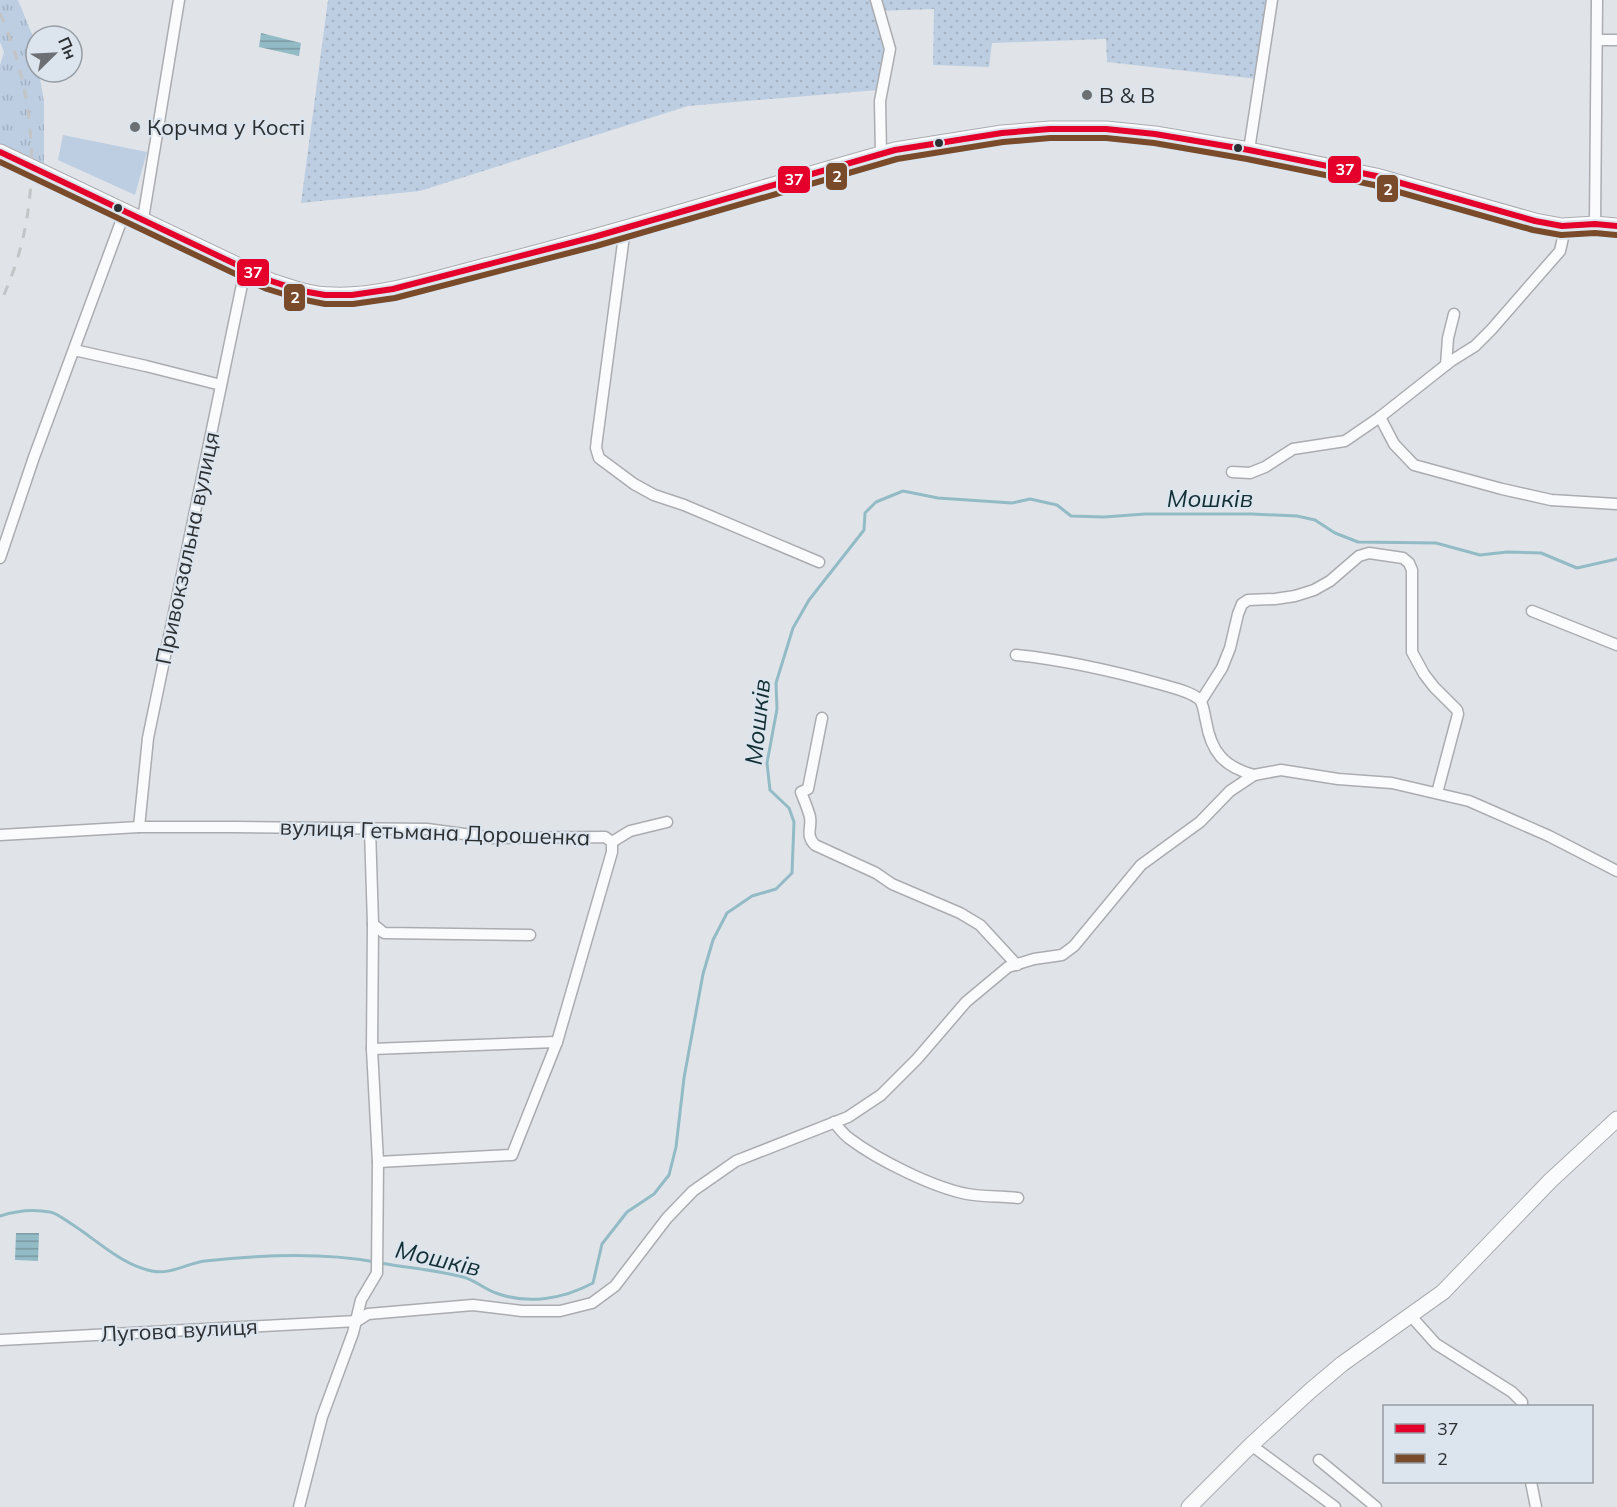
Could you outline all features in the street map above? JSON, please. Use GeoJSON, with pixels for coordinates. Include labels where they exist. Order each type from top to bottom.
{"type":"FeatureCollection","features":[{"type":"Feature","properties":{"kind":"main road"},"geometry":{"type":"LineString","coordinates":[[0,152],[245,270],[305,292],[334,296],[366,293],[557,248],[881,154],[940,142],[1050,129],[1106,129],[1155,134],[1250,150],[1376,176],[1491,209],[1562,226],[1595,224],[1617,226]]}},
{"type":"Feature","properties":{"kind":"main road"},"geometry":{"type":"LineString","coordinates":[[1189,1507],[1251,1445],[1310,1391],[1342,1364],[1443,1292],[1551,1181],[1617,1119]]}},
{"type":"Feature","properties":{"kind":"street"},"geometry":{"type":"LineString","coordinates":[[143,219],[179,0]]}},
{"type":"Feature","properties":{"kind":"street"},"geometry":{"type":"LineString","coordinates":[[876,0],[890,49],[880,101],[881,154]]}},
{"type":"Feature","properties":{"kind":"street"},"geometry":{"type":"LineString","coordinates":[[1250,150],[1272,0]]}},
{"type":"Feature","properties":{"kind":"street"},"geometry":{"type":"LineString","coordinates":[[1595,224],[1597,0]]}},
{"type":"Feature","properties":{"kind":"street"},"geometry":{"type":"LineString","coordinates":[[1598,40],[1617,40]]}},
{"type":"Feature","properties":{"kind":"street"},"geometry":{"type":"LineString","coordinates":[[0,558],[34,457],[125,211]]}},
{"type":"Feature","properties":{"kind":"street"},"geometry":{"type":"LineString","coordinates":[[1232,472],[1250,473],[1265,467],[1293,449],[1345,441],[1380,417],[1446,365],[1475,346],[1491,330],[1560,251],[1564,233],[1562,226]]}},
{"type":"Feature","properties":{"kind":"street"},"geometry":{"type":"LineString","coordinates":[[625,228],[597,439],[598,458],[634,484],[654,495],[684,505],[819,562]]}},
{"type":"Feature","properties":{"kind":"street","name":"Привокзальна вулиця"},"geometry":{"type":"LineString","coordinates":[[139,827],[148,738],[245,270]]}},
{"type":"Feature","properties":{"kind":"street"},"geometry":{"type":"LineString","coordinates":[[1446,365],[1448,338],[1454,314]]}},
{"type":"Feature","properties":{"kind":"street"},"geometry":{"type":"LineString","coordinates":[[74,350],[221,385]]}},
{"type":"Feature","properties":{"kind":"street"},"geometry":{"type":"LineString","coordinates":[[1380,417],[1394,444],[1414,465],[1551,500],[1617,504]]}},
{"type":"Feature","properties":{"kind":"street"},"geometry":{"type":"LineString","coordinates":[[1201,701],[1222,668],[1242,604],[1248,600],[1295,596],[1314,590],[1330,581],[1359,556],[1369,553],[1403,558],[1412,570],[1412,652],[1424,674],[1457,710],[1458,714],[1437,793]]}},
{"type":"Feature","properties":{"kind":"street"},"geometry":{"type":"LineString","coordinates":[[1532,611],[1617,645]]}},
{"type":"Feature","properties":{"kind":"street"},"geometry":{"type":"LineString","coordinates":[[1016,655],[1063,660],[1181,690],[1201,701],[1213,746],[1223,760],[1237,771],[1254,775]]}},
{"type":"Feature","properties":{"kind":"street"},"geometry":{"type":"LineString","coordinates":[[822,718],[808,789],[801,792],[810,818],[808,833],[810,840],[815,845],[876,873],[892,884],[960,913],[980,925],[1017,965]]}},
{"type":"Feature","properties":{"kind":"street"},"geometry":{"type":"LineString","coordinates":[[357,1321],[368,1314],[473,1305],[522,1311],[560,1311],[592,1303],[615,1287],[667,1218],[693,1191],[736,1161],[848,1117],[881,1095],[917,1059],[966,1002],[1008,968],[1035,959],[1062,955],[1074,946],[1141,865],[1200,822],[1230,791],[1254,775],[1281,770],[1392,783],[1469,801],[1549,836],[1617,871]]}},
{"type":"Feature","properties":{"kind":"street"},"geometry":{"type":"LineString","coordinates":[[612,842],[630,831],[667,822]]}},
{"type":"Feature","properties":{"kind":"street","name":"вулиця Гетьмана Дорошенка"},"geometry":{"type":"LineString","coordinates":[[0,835],[139,827],[427,829],[494,838],[605,837],[612,842],[612,852],[557,1042],[512,1155],[378,1162]]}},
{"type":"Feature","properties":{"kind":"street"},"geometry":{"type":"LineString","coordinates":[[299,1507],[322,1417],[357,1321],[361,1300],[376,1273],[378,1162],[372,1049],[373,924],[370,829]]}},
{"type":"Feature","properties":{"kind":"street"},"geometry":{"type":"LineString","coordinates":[[373,924],[384,933],[530,935]]}},
{"type":"Feature","properties":{"kind":"street"},"geometry":{"type":"LineString","coordinates":[[372,1049],[557,1042]]}},
{"type":"Feature","properties":{"kind":"street"},"geometry":{"type":"LineString","coordinates":[[834,1122],[848,1138],[861,1146],[905,1171],[942,1188],[969,1194],[1018,1197]]}},
{"type":"Feature","properties":{"kind":"street"},"geometry":{"type":"LineString","coordinates":[[1410,1315],[1437,1344],[1512,1392],[1522,1402],[1522,1405]]}},
{"type":"Feature","properties":{"kind":"street","name":"Лугова вулиця"},"geometry":{"type":"LineString","coordinates":[[0,1340],[357,1321]]}},
{"type":"Feature","properties":{"kind":"street"},"geometry":{"type":"LineString","coordinates":[[1251,1445],[1335,1507]]}},
{"type":"Feature","properties":{"kind":"street"},"geometry":{"type":"LineString","coordinates":[[1319,1460],[1376,1507]]}},
{"type":"Feature","properties":{"kind":"street"},"geometry":{"type":"LineString","coordinates":[[1531,1483],[1536,1507]]}},
{"type":"Feature","properties":{"kind":"green space"},"geometry":{"type":"Polygon","coordinates":[[[0,0],[18,0],[28,24],[24,24],[24,84],[41,84],[44,102],[44,176],[0,155],[0,65],[4,52],[0,42],[0,0]]]}},
{"type":"Feature","properties":{"kind":"green space"},"geometry":{"type":"Polygon","coordinates":[[[328,0],[1268,0],[1258,79],[1107,62],[1106,39],[992,43],[989,67],[933,65],[934,9],[877,11],[884,54],[878,90],[688,106],[420,191],[301,203],[328,0]]]}},
{"type":"Feature","properties":{"kind":"green space"},"geometry":{"type":"Polygon","coordinates":[[[63,135],[147,152],[135,195],[58,160],[63,135]]]}},
{"type":"Feature","properties":{"kind":"shaded area"},"geometry":{"type":"Polygon","coordinates":[[[261,33],[301,43],[299,56],[259,47],[261,33]]]}},
{"type":"Feature","properties":{"kind":"shaded area"},"geometry":{"type":"Polygon","coordinates":[[[16,1233],[39,1233],[38,1261],[15,1260],[16,1233]]]}},
{"type":"Feature","properties":{"kind":"waterway","name":"Мошків"},"geometry":{"type":"LineString","coordinates":[[381,1263],[463,1277],[496,1293],[520,1299],[545,1298],[570,1293],[593,1283],[602,1244],[627,1212],[654,1194],[669,1175],[676,1147],[684,1078],[703,974],[713,940],[727,913],[752,896],[776,889],[792,873],[794,822],[789,808],[770,790],[767,763],[777,709],[776,683],[793,628],[809,600],[864,530],[865,513],[876,502],[903,491],[938,498],[1012,503],[1030,499],[1057,505],[1071,516],[1104,517],[1145,514],[1297,516],[1315,520],[1335,533],[1358,542],[1436,543],[1480,555],[1507,552],[1541,553],[1577,568],[1617,559]]}},
{"type":"Feature","properties":{"kind":"waterway","name":"Мошків"},"geometry":{"type":"LineString","coordinates":[[0,1216],[25,1211],[52,1213],[80,1229],[119,1257],[141,1268],[159,1272],[199,1262],[247,1257],[312,1256],[375,1262]]}},
{"type":"Feature","properties":{"kind":"railway"},"geometry":{"type":"LineString","coordinates":[[0,13],[23,84],[32,158],[30,195],[24,232],[14,268],[0,303]]}},
{"type":"Feature","properties":{"kind":"transit line","name":"37"},"geometry":{"type":"LineString","coordinates":[[0,152],[271,281],[302,291],[325,295],[352,295],[393,289],[594,237],[895,150],[1002,133],[1050,129],[1106,129],[1155,134],[1249,150],[1376,176],[1535,221],[1562,226],[1595,224],[1617,226]]}},
{"type":"Feature","properties":{"kind":"transit line","name":"2"},"geometry":{"type":"LineString","coordinates":[[0,162],[267,289],[325,304],[353,304],[395,298],[596,246],[897,159],[1003,142],[1050,138],[1106,138],[1154,143],[1374,185],[1533,230],[1561,235],[1595,233],[1616,235]]}},
{"type":"Feature","properties":{"kind":"place","name":"B & B"},"geometry":{"type":"Point","coordinates":[1087,95]}},
{"type":"Feature","properties":{"kind":"place","name":"Корчма у Кості"},"geometry":{"type":"Point","coordinates":[135,127]}}]}
